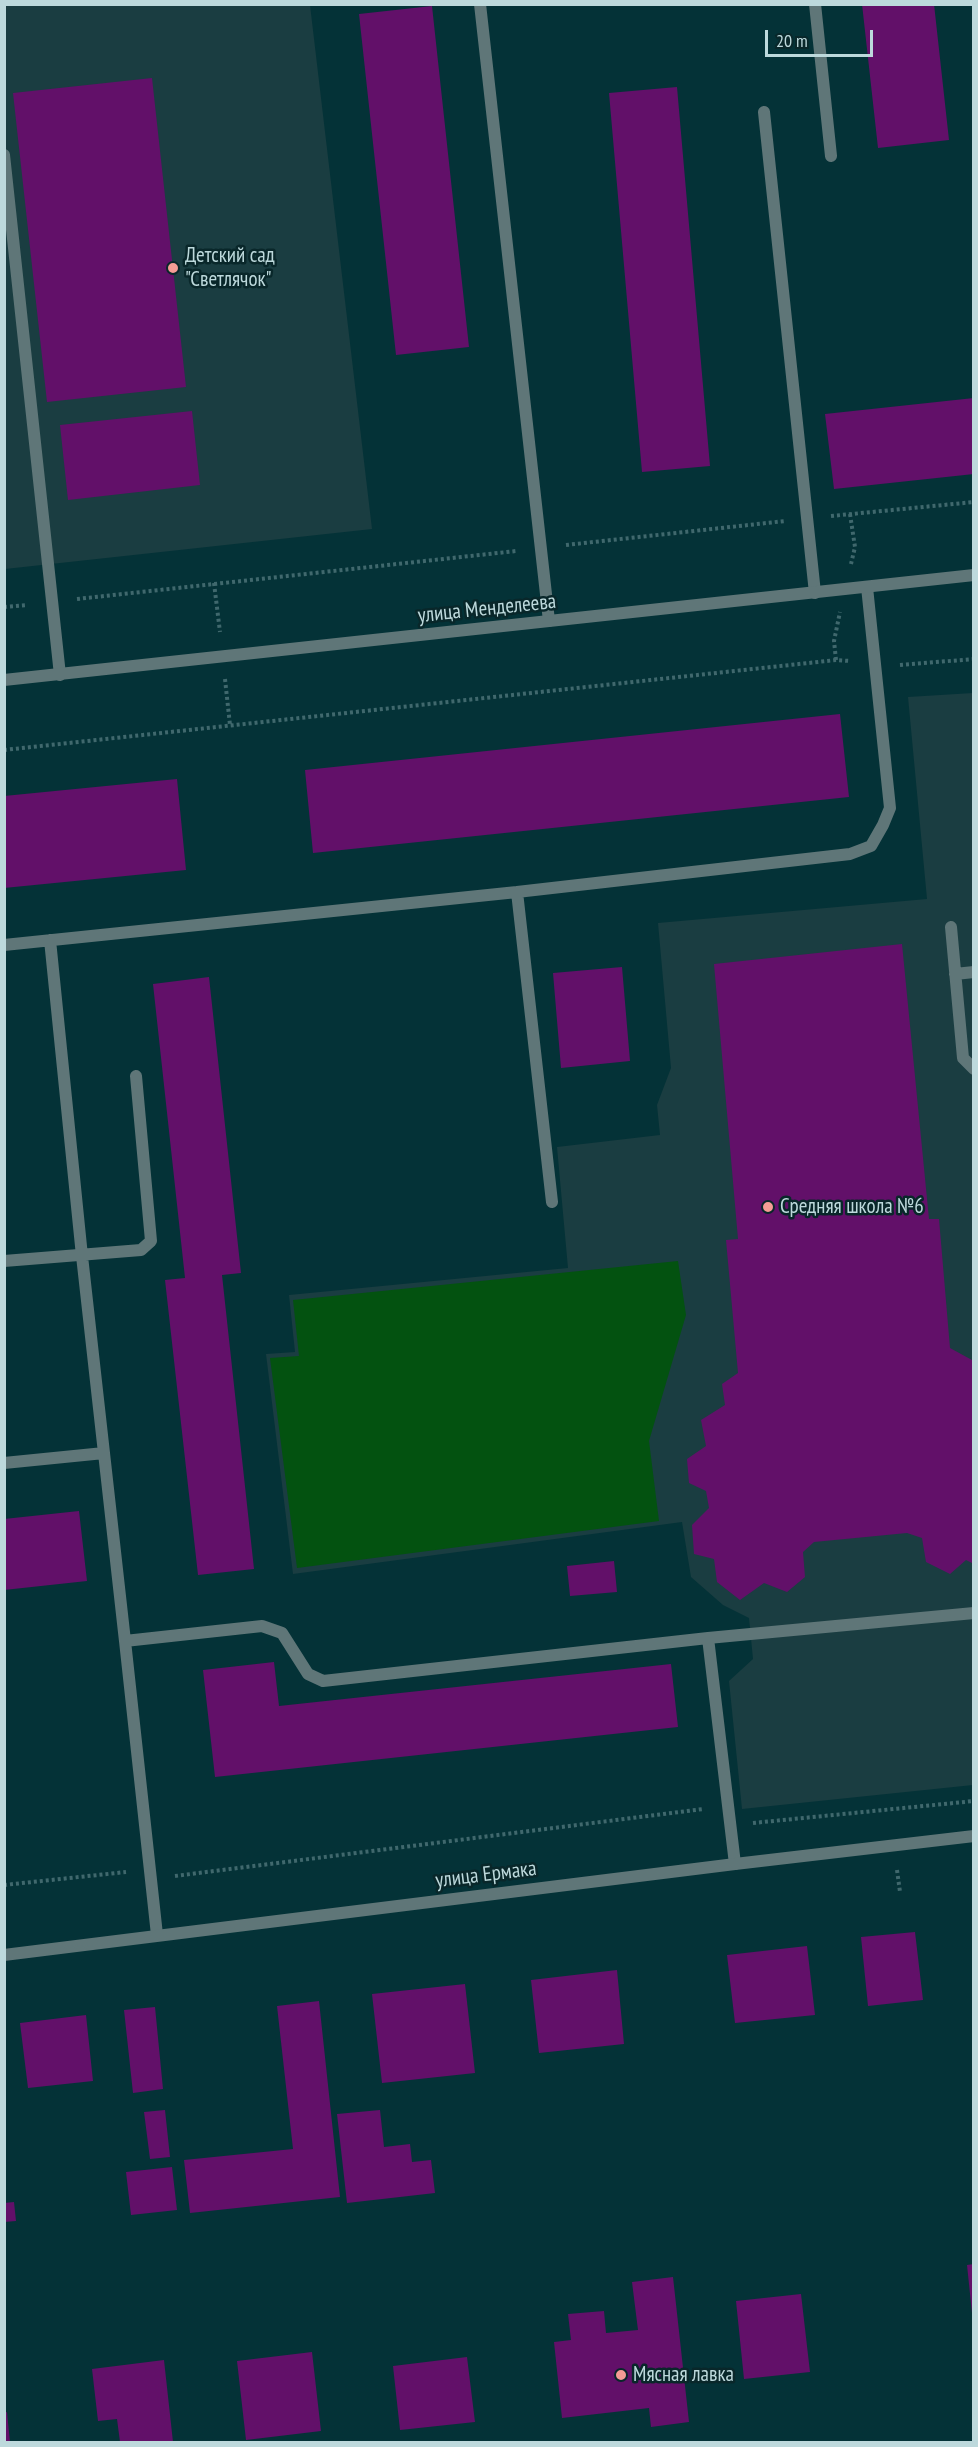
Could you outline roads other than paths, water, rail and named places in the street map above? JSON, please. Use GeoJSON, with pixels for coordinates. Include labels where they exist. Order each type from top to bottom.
{"type":"FeatureCollection","features":[{"type":"Feature","properties":{"kind":"street"},"geometry":{"type":"LineString","coordinates":[[480,4],[549,621]]}},
{"type":"Feature","properties":{"kind":"street"},"geometry":{"type":"LineString","coordinates":[[815,4],[831,156]]}},
{"type":"Feature","properties":{"kind":"street"},"geometry":{"type":"LineString","coordinates":[[764,112],[815,592]]}},
{"type":"Feature","properties":{"kind":"street"},"geometry":{"type":"LineString","coordinates":[[4,155],[60,675]]}},
{"type":"Feature","properties":{"kind":"street","name":"улица Менделеева"},"geometry":{"type":"LineString","coordinates":[[4,680],[974,575]]}},
{"type":"Feature","properties":{"kind":"street"},"geometry":{"type":"LineString","coordinates":[[4,945],[517,892],[850,854],[871,846],[890,808],[867,587]]}},
{"type":"Feature","properties":{"kind":"street"},"geometry":{"type":"LineString","coordinates":[[517,892],[552,1202]]}},
{"type":"Feature","properties":{"kind":"street"},"geometry":{"type":"LineString","coordinates":[[951,927],[963,1058],[974,1069]]}},
{"type":"Feature","properties":{"kind":"street"},"geometry":{"type":"LineString","coordinates":[[50,940],[82,1256],[157,1935]]}},
{"type":"Feature","properties":{"kind":"street"},"geometry":{"type":"LineString","coordinates":[[955,974],[974,972]]}},
{"type":"Feature","properties":{"kind":"street"},"geometry":{"type":"LineString","coordinates":[[4,1261],[141,1250],[151,1241],[136,1076]]}},
{"type":"Feature","properties":{"kind":"street"},"geometry":{"type":"LineString","coordinates":[[4,1463],[105,1453]]}},
{"type":"Feature","properties":{"kind":"street"},"geometry":{"type":"LineString","coordinates":[[125,1641],[262,1626],[282,1633],[308,1674],[323,1681],[708,1638],[974,1613]]}},
{"type":"Feature","properties":{"kind":"street"},"geometry":{"type":"LineString","coordinates":[[708,1638],[735,1864]]}},
{"type":"Feature","properties":{"kind":"street","name":"улица Ермака"},"geometry":{"type":"LineString","coordinates":[[4,1955],[974,1836]]}},
{"type":"Feature","properties":{"kind":"place","name":"Детский сад \"Светлячок\""},"geometry":{"type":"Point","coordinates":[173,268]}},
{"type":"Feature","properties":{"kind":"place","name":"Средняя школа №6"},"geometry":{"type":"Point","coordinates":[768,1207]}},
{"type":"Feature","properties":{"kind":"place","name":"Мясная лавка"},"geometry":{"type":"Point","coordinates":[621,2375]}}]}
